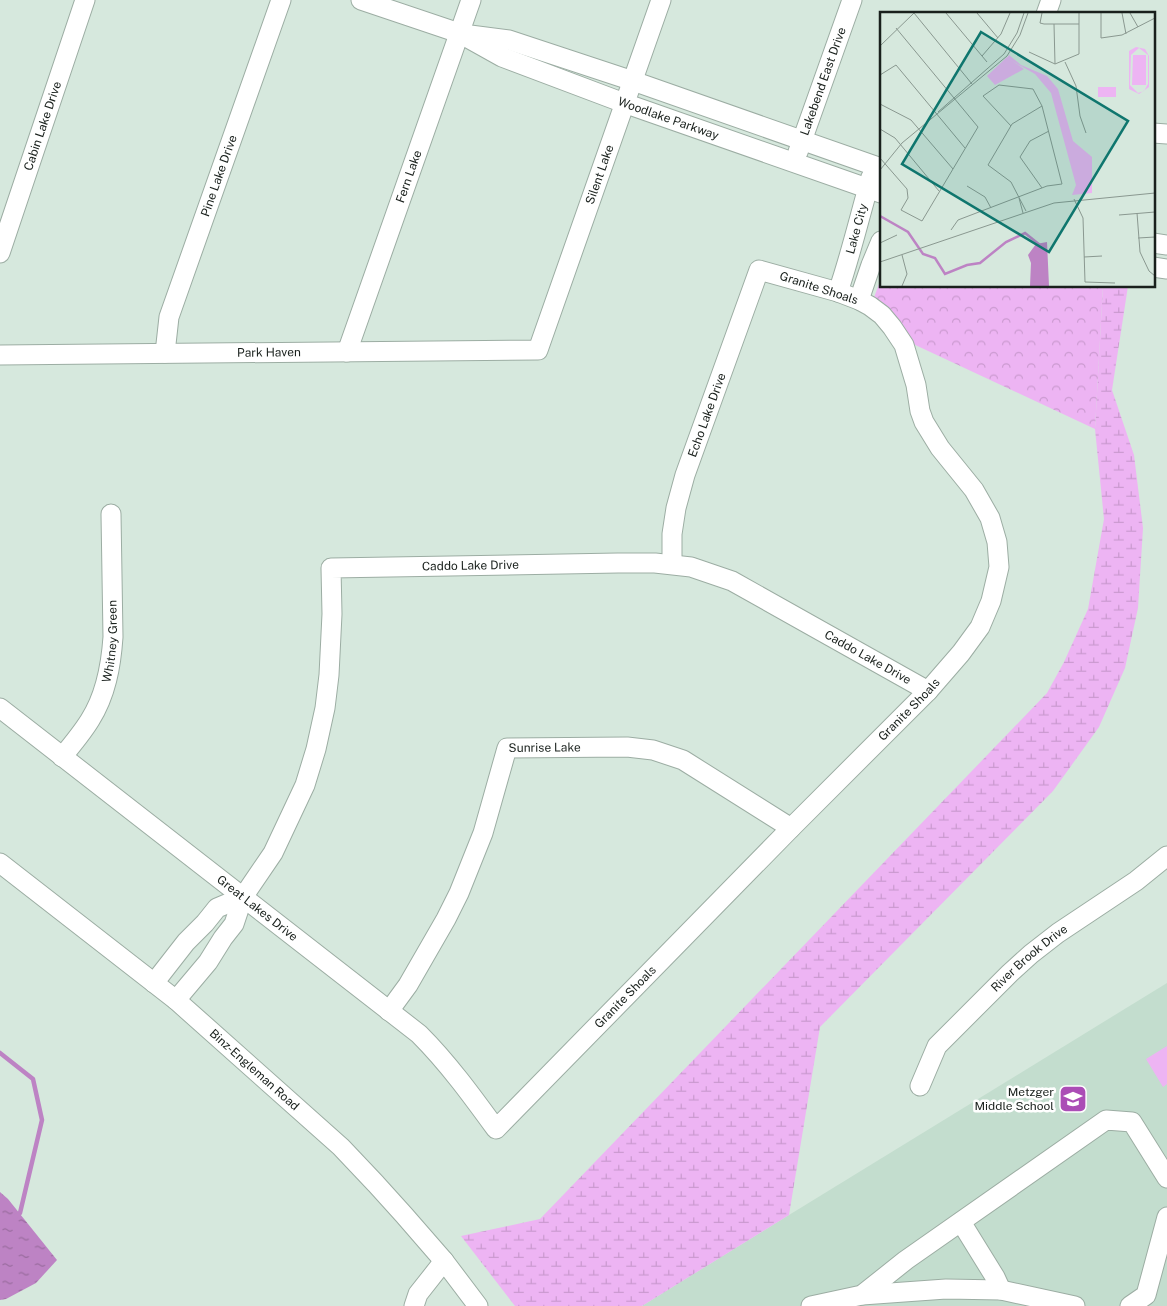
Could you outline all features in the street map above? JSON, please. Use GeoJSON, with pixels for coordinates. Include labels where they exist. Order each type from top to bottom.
{"type":"FeatureCollection","features":[{"type":"Feature","properties":{"kind":"street","name":"Cabin Lake Drive"},"geometry":{"type":"LineString","coordinates":[[0,253],[85,0]]}},
{"type":"Feature","properties":{"kind":"street","name":"Pine Lake Drive"},"geometry":{"type":"LineString","coordinates":[[165,353],[169,316],[281,0]]}},
{"type":"Feature","properties":{"kind":"street","name":"Woodlake Parkway"},"geometry":{"type":"LineString","coordinates":[[361,0],[459,33],[502,57],[624,103],[874,190]]}},
{"type":"Feature","properties":{"kind":"street","name":"Fern Lake"},"geometry":{"type":"LineString","coordinates":[[347,352],[471,0]]}},
{"type":"Feature","properties":{"kind":"street","name":"Silent Lake"},"geometry":{"type":"LineString","coordinates":[[538,350],[661,0]]}},
{"type":"Feature","properties":{"kind":"street","name":"Lakebend East Drive"},"geometry":{"type":"LineString","coordinates":[[794,162],[852,0]]}},
{"type":"Feature","properties":{"kind":"street"},"geometry":{"type":"LineString","coordinates":[[1047,12],[1051,0]]}},
{"type":"Feature","properties":{"kind":"street","name":"Woodlake Parkway"},"geometry":{"type":"LineString","coordinates":[[459,33],[509,40],[878,167]]}},
{"type":"Feature","properties":{"kind":"street"},"geometry":{"type":"LineString","coordinates":[[1154,133],[1167,134]]}},
{"type":"Feature","properties":{"kind":"street","name":"Lake City"},"geometry":{"type":"LineString","coordinates":[[838,292],[855,234],[874,190],[878,167]]}},
{"type":"Feature","properties":{"kind":"street"},"geometry":{"type":"LineString","coordinates":[[855,234],[880,242]]}},
{"type":"Feature","properties":{"kind":"street","name":"Lake City"},"geometry":{"type":"LineString","coordinates":[[859,300],[870,265],[880,242]]}},
{"type":"Feature","properties":{"kind":"street"},"geometry":{"type":"LineString","coordinates":[[1154,243],[1167,245]]}},
{"type":"Feature","properties":{"kind":"street"},"geometry":{"type":"LineString","coordinates":[[1154,267],[1167,269]]}},
{"type":"Feature","properties":{"kind":"street","name":"Granite Shoals"},"geometry":{"type":"LineString","coordinates":[[496,1129],[791,828],[928,692],[962,653],[980,627],[992,601],[999,567],[997,542],[990,518],[974,490],[940,448],[924,422],[920,411],[916,385],[904,345],[892,327],[882,315],[859,300],[838,292],[759,270]]}},
{"type":"Feature","properties":{"kind":"street","name":"Echo Lake Drive"},"geometry":{"type":"LineString","coordinates":[[672,564],[672,534],[676,508],[685,475],[759,270]]}},
{"type":"Feature","properties":{"kind":"street","name":"Park Haven"},"geometry":{"type":"LineString","coordinates":[[0,354],[538,350]]}},
{"type":"Feature","properties":{"kind":"street","name":"Whitney Green"},"geometry":{"type":"LineString","coordinates":[[62,757],[91,719],[104,690],[112,655],[111,514]]}},
{"type":"Feature","properties":{"kind":"street","name":"Caddo Lake Drive"},"geometry":{"type":"LineString","coordinates":[[176,1000],[208,962],[234,924],[243,897],[273,853],[305,785],[316,749],[325,708],[330,665],[331,568],[618,562],[672,564],[691,567],[732,581],[928,692]]}},
{"type":"Feature","properties":{"kind":"street","name":"Great Lakes Drive"},"geometry":{"type":"LineString","coordinates":[[0,708],[419,1034],[457,1077],[496,1129]]}},
{"type":"Feature","properties":{"kind":"street","name":"Sunrise Lake"},"geometry":{"type":"LineString","coordinates":[[389,1011],[408,985],[459,893],[483,833],[507,748],[627,747],[653,750],[683,760],[791,828]]}},
{"type":"Feature","properties":{"kind":"street","name":"River Brook Drive"},"geometry":{"type":"LineString","coordinates":[[920,1086],[936,1046],[1031,954],[1058,933],[1136,881],[1167,856]]}},
{"type":"Feature","properties":{"kind":"street","name":"Binz-Engleman Road"},"geometry":{"type":"LineString","coordinates":[[0,863],[176,1000],[341,1147],[444,1261],[478,1306]]}},
{"type":"Feature","properties":{"kind":"street"},"geometry":{"type":"LineString","coordinates":[[154,983],[186,942],[217,908],[243,897]]}},
{"type":"Feature","properties":{"kind":"street"},"geometry":{"type":"LineString","coordinates":[[194,933],[215,950]]}},
{"type":"Feature","properties":{"kind":"street"},"geometry":{"type":"LineString","coordinates":[[862,1295],[906,1260],[1106,1120],[1132,1122],[1167,1178]]}},
{"type":"Feature","properties":{"kind":"street"},"geometry":{"type":"LineString","coordinates":[[1130,1306],[1146,1295],[1167,1217]]}},
{"type":"Feature","properties":{"kind":"street"},"geometry":{"type":"LineString","coordinates":[[961,1222],[1001,1290]]}},
{"type":"Feature","properties":{"kind":"street"},"geometry":{"type":"LineString","coordinates":[[414,1306],[418,1294],[444,1261]]}},
{"type":"Feature","properties":{"kind":"street"},"geometry":{"type":"LineString","coordinates":[[812,1306],[862,1295],[946,1289],[1001,1290],[1076,1306]]}},
{"type":"Feature","properties":{"kind":"shaded area","name":"Metzger Middle School"},"geometry":{"type":"Polygon","coordinates":[[[1167,983],[1167,1306],[642,1306],[789,1215],[1167,983]]]}},
{"type":"Feature","properties":{"kind":"green space"},"geometry":{"type":"Polygon","coordinates":[[[880,282],[880,288],[1103,288],[1095,429],[911,343],[873,300],[880,282]]]}},
{"type":"Feature","properties":{"kind":"green space"},"geometry":{"type":"Polygon","coordinates":[[[1103,288],[1128,288],[1112,390],[1134,455],[1143,528],[1138,608],[1125,668],[1099,727],[1053,791],[820,1027],[789,1215],[642,1306],[515,1306],[461,1236],[540,1219],[1047,693],[1064,662],[1088,609],[1104,519],[1095,429],[1103,288]]]}},
{"type":"Feature","properties":{"kind":"green space"},"geometry":{"type":"Polygon","coordinates":[[[1167,1046],[1167,1084],[1163,1087],[1146,1059],[1167,1046]]]}},
{"type":"Feature","properties":{"kind":"water"},"geometry":{"type":"Polygon","coordinates":[[[0,1192],[8,1199],[57,1260],[36,1283],[6,1299],[0,1300],[0,1192]]]}},
{"type":"Feature","properties":{"kind":"waterway"},"geometry":{"type":"LineString","coordinates":[[0,1053],[33,1079],[42,1120],[20,1213],[15,1217]]}},
{"type":"Feature","properties":{"kind":"place","name":"Metzger Middle School"},"geometry":{"type":"Point","coordinates":[1073,1099]}}]}
